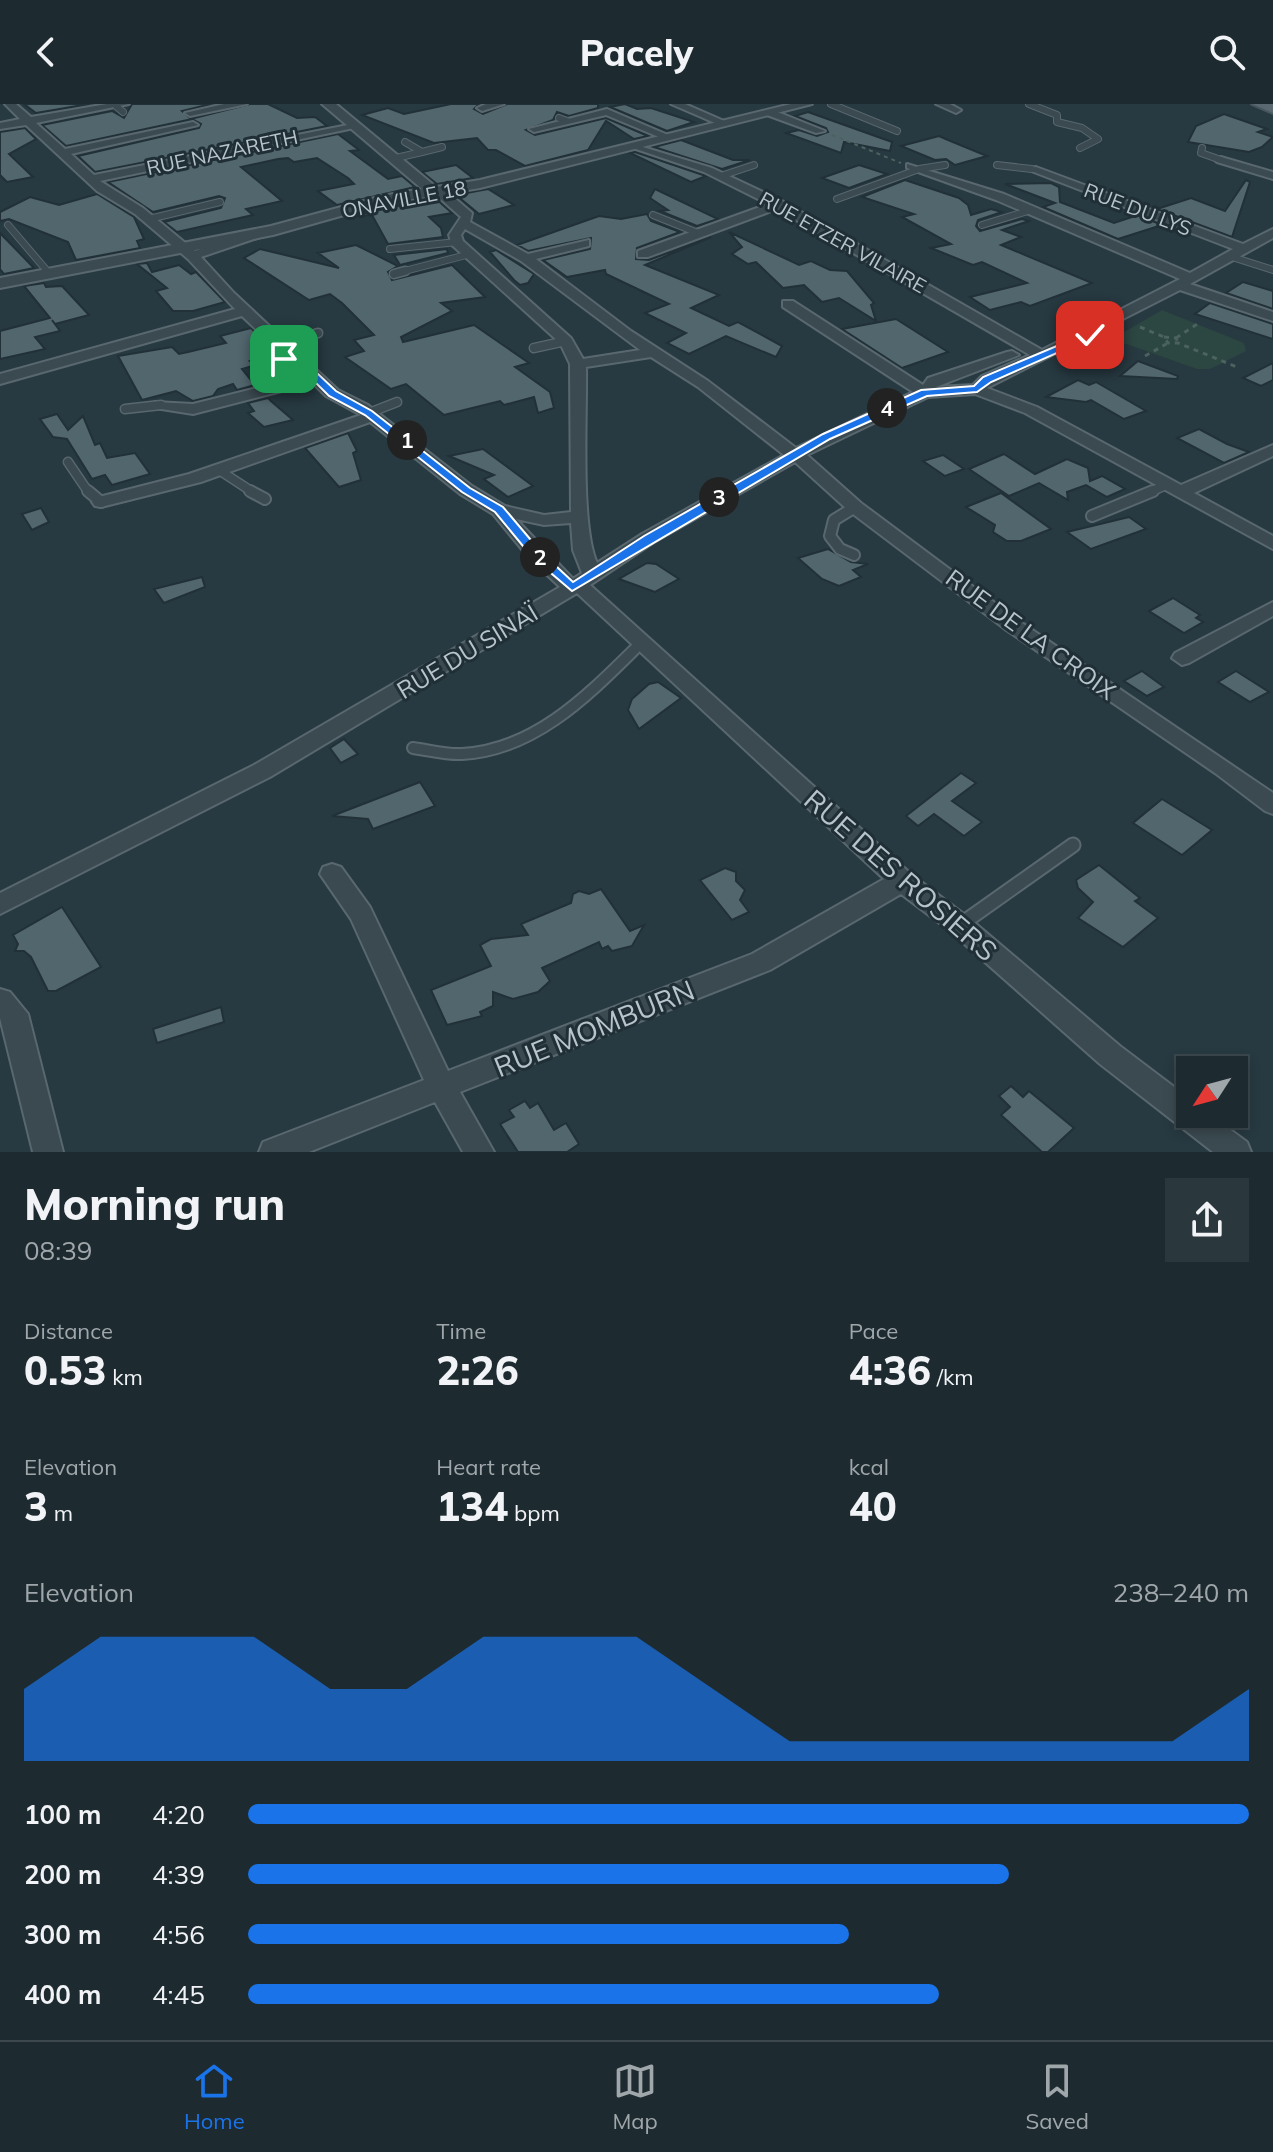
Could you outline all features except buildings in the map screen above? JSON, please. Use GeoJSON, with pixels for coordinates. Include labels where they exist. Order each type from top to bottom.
{"type":"FeatureCollection","features":[{"type":"Feature","properties":{"kind":"main road"},"geometry":{"type":"LineString","coordinates":[[1260,104],[1273,108]]}},
{"type":"Feature","properties":{"kind":"street"},"geometry":{"type":"LineString","coordinates":[[10,104],[91,179],[149,219],[188,252],[332,393],[371,415],[466,490],[499,510],[544,520],[580,517]]}},
{"type":"Feature","properties":{"kind":"street"},"geometry":{"type":"LineString","coordinates":[[62,153],[242,104]]}},
{"type":"Feature","properties":{"kind":"street"},"geometry":{"type":"LineString","coordinates":[[328,104],[466,213],[464,223],[455,235],[457,242],[566,341],[578,364],[581,582]]}},
{"type":"Feature","properties":{"kind":"street"},"geometry":{"type":"LineString","coordinates":[[482,108],[499,104]]}},
{"type":"Feature","properties":{"kind":"street"},"geometry":{"type":"LineString","coordinates":[[676,104],[726,124]]}},
{"type":"Feature","properties":{"kind":"street","name":"ONAVILLE 18"},"geometry":{"type":"LineString","coordinates":[[0,283],[48,272],[188,252],[382,200],[437,192],[806,104]]}},
{"type":"Feature","properties":{"kind":"street"},"geometry":{"type":"LineString","coordinates":[[941,104],[956,110]]}},
{"type":"Feature","properties":{"kind":"street"},"geometry":{"type":"LineString","coordinates":[[0,126],[121,107]]}},
{"type":"Feature","properties":{"kind":"street"},"geometry":{"type":"LineString","coordinates":[[534,129],[563,119],[614,113],[670,138]]}},
{"type":"Feature","properties":{"kind":"street"},"geometry":{"type":"LineString","coordinates":[[771,113],[820,131]]}},
{"type":"Feature","properties":{"kind":"street","name":"RUE NAZARETH"},"geometry":{"type":"LineString","coordinates":[[91,179],[354,125]]}},
{"type":"Feature","properties":{"kind":"street","name":"RUE ETZER VILAIRE"},"geometry":{"type":"LineString","coordinates":[[637,146],[721,176],[780,211],[796,213],[1040,352]]}},
{"type":"Feature","properties":{"kind":"street"},"geometry":{"type":"LineString","coordinates":[[1221,160],[1273,176]]}},
{"type":"Feature","properties":{"kind":"street"},"geometry":{"type":"LineString","coordinates":[[915,167],[1031,210],[1187,282],[1273,317]]}},
{"type":"Feature","properties":{"kind":"street","name":"RUE DU LYS"},"geometry":{"type":"LineString","coordinates":[[1032,169],[1238,253]]}},
{"type":"Feature","properties":{"kind":"street"},"geometry":{"type":"LineString","coordinates":[[643,254],[698,233],[780,211]]}},
{"type":"Feature","properties":{"kind":"street","name":"RUE DE LA CROIX"},"geometry":{"type":"LineString","coordinates":[[464,223],[526,258],[652,352],[703,384],[764,434],[796,454],[855,507],[1012,625],[1223,767],[1273,805]]}},
{"type":"Feature","properties":{"kind":"street","name":"RUE DU SINAÏ"},"geometry":{"type":"LineString","coordinates":[[0,904],[262,771],[581,582],[648,538],[796,454],[925,393],[977,389],[987,379],[1040,352],[1073,342],[1133,307],[1271,237]]}},
{"type":"Feature","properties":{"kind":"street"},"geometry":{"type":"LineString","coordinates":[[526,258],[584,243]]}},
{"type":"Feature","properties":{"kind":"street"},"geometry":{"type":"LineString","coordinates":[[788,304],[925,393],[933,381],[1040,352]]}},
{"type":"Feature","properties":{"kind":"street"},"geometry":{"type":"LineString","coordinates":[[0,379],[223,322],[245,311]]}},
{"type":"Feature","properties":{"kind":"street"},"geometry":{"type":"LineString","coordinates":[[578,364],[652,352]]}},
{"type":"Feature","properties":{"kind":"street"},"geometry":{"type":"LineString","coordinates":[[161,405],[193,409],[314,378]]}},
{"type":"Feature","properties":{"kind":"street"},"geometry":{"type":"LineString","coordinates":[[977,389],[1031,410],[1273,543]]}},
{"type":"Feature","properties":{"kind":"street"},"geometry":{"type":"LineString","coordinates":[[101,502],[219,470],[371,415]]}},
{"type":"Feature","properties":{"kind":"street"},"geometry":{"type":"LineString","coordinates":[[1174,488],[1273,450]]}},
{"type":"Feature","properties":{"kind":"street","name":"RUE DES ROSIERS"},"geometry":{"type":"LineString","coordinates":[[499,510],[536,554],[581,582],[641,643],[902,881],[960,925],[1110,1055],[1236,1152]]}},
{"type":"Feature","properties":{"kind":"street"},"geometry":{"type":"LineString","coordinates":[[1182,658],[1273,608]]}},
{"type":"Feature","properties":{"kind":"street"},"geometry":{"type":"LineString","coordinates":[[332,874],[361,914],[442,1088],[479,1152]]}},
{"type":"Feature","properties":{"kind":"street","name":"RUE MOMBURN"},"geometry":{"type":"LineString","coordinates":[[274,1152],[761,962],[902,881]]}},
{"type":"Feature","properties":{"kind":"street"},"geometry":{"type":"LineString","coordinates":[[0,1000],[14,1014],[48,1152]]}},
{"type":"Feature","properties":{"kind":"lane"},"geometry":{"type":"LineString","coordinates":[[831,104],[897,131]]}},
{"type":"Feature","properties":{"kind":"lane"},"geometry":{"type":"LineString","coordinates":[[1029,104],[1057,115],[1057,122],[1082,128],[1098,139],[1080,148]]}},
{"type":"Feature","properties":{"kind":"lane"},"geometry":{"type":"LineString","coordinates":[[405,142],[422,152]]}},
{"type":"Feature","properties":{"kind":"lane"},"geometry":{"type":"LineString","coordinates":[[396,158],[442,147]]}},
{"type":"Feature","properties":{"kind":"lane"},"geometry":{"type":"LineString","coordinates":[[1202,148],[1201,153],[1221,160]]}},
{"type":"Feature","properties":{"kind":"lane"},"geometry":{"type":"LineString","coordinates":[[721,176],[754,165]]}},
{"type":"Feature","properties":{"kind":"lane"},"geometry":{"type":"LineString","coordinates":[[837,199],[915,167],[945,165]]}},
{"type":"Feature","properties":{"kind":"lane"},"geometry":{"type":"LineString","coordinates":[[997,165],[1032,169]]}},
{"type":"Feature","properties":{"kind":"lane"},"geometry":{"type":"LineString","coordinates":[[149,219],[220,202]]}},
{"type":"Feature","properties":{"kind":"lane"},"geometry":{"type":"LineString","coordinates":[[982,225],[1031,210]]}},
{"type":"Feature","properties":{"kind":"lane"},"geometry":{"type":"LineString","coordinates":[[653,215],[698,233]]}},
{"type":"Feature","properties":{"kind":"lane"},"geometry":{"type":"LineString","coordinates":[[8,225],[48,272]]}},
{"type":"Feature","properties":{"kind":"lane"},"geometry":{"type":"LineString","coordinates":[[390,249],[457,242]]}},
{"type":"Feature","properties":{"kind":"lane"},"geometry":{"type":"LineString","coordinates":[[1238,253],[1273,270]]}},
{"type":"Feature","properties":{"kind":"lane"},"geometry":{"type":"LineString","coordinates":[[394,274],[470,254]]}},
{"type":"Feature","properties":{"kind":"lane"},"geometry":{"type":"LineString","coordinates":[[275,375],[270,364],[318,333]]}},
{"type":"Feature","properties":{"kind":"lane"},"geometry":{"type":"LineString","coordinates":[[534,348],[566,341]]}},
{"type":"Feature","properties":{"kind":"lane"},"geometry":{"type":"LineString","coordinates":[[371,415],[397,402]]}},
{"type":"Feature","properties":{"kind":"lane"},"geometry":{"type":"LineString","coordinates":[[125,409],[161,405]]}},
{"type":"Feature","properties":{"kind":"lane"},"geometry":{"type":"LineString","coordinates":[[68,462],[93,498],[101,502]]}},
{"type":"Feature","properties":{"kind":"lane"},"geometry":{"type":"LineString","coordinates":[[219,470],[233,485],[249,488],[265,499]]}},
{"type":"Feature","properties":{"kind":"lane"},"geometry":{"type":"LineString","coordinates":[[1092,516],[1174,488]]}},
{"type":"Feature","properties":{"kind":"lane"},"geometry":{"type":"LineString","coordinates":[[854,555],[840,549],[830,536],[834,520],[855,507]]}},
{"type":"Feature","properties":{"kind":"lane"},"geometry":{"type":"LineString","coordinates":[[413,748],[467,754],[531,738],[584,699],[641,643]]}},
{"type":"Feature","properties":{"kind":"lane"},"geometry":{"type":"LineString","coordinates":[[960,925],[1073,845]]}},
{"type":"Feature","properties":{"kind":"path"},"geometry":{"type":"LineString","coordinates":[[820,131],[915,167]]}},
{"type":"Feature","properties":{"kind":"path"},"geometry":{"type":"LineString","coordinates":[[1140,327],[1164,337],[1176,338],[1199,323]]}},
{"type":"Feature","properties":{"kind":"path"},"geometry":{"type":"LineString","coordinates":[[1164,337],[1168,343]]}},
{"type":"Feature","properties":{"kind":"path"},"geometry":{"type":"LineString","coordinates":[[1176,338],[1178,343]]}},
{"type":"Feature","properties":{"kind":"path"},"geometry":{"type":"LineString","coordinates":[[1145,356],[1168,343],[1178,343],[1237,367]]}},
{"type":"Feature","properties":{"kind":"green space"},"geometry":{"type":"Polygon","coordinates":[[[1162,310],[1244,343],[1246,351],[1210,369],[1197,369],[1112,339],[1162,310]]]}},
{"type":"Feature","properties":{"kind":"route"},"geometry":{"type":"LineString","coordinates":[[284,359],[293,356],[332,393],[362,408],[406,439],[466,490],[499,510],[536,554],[572,588],[648,538],[827,437],[925,393],[977,389],[987,379],[1090,335]]}}]}
